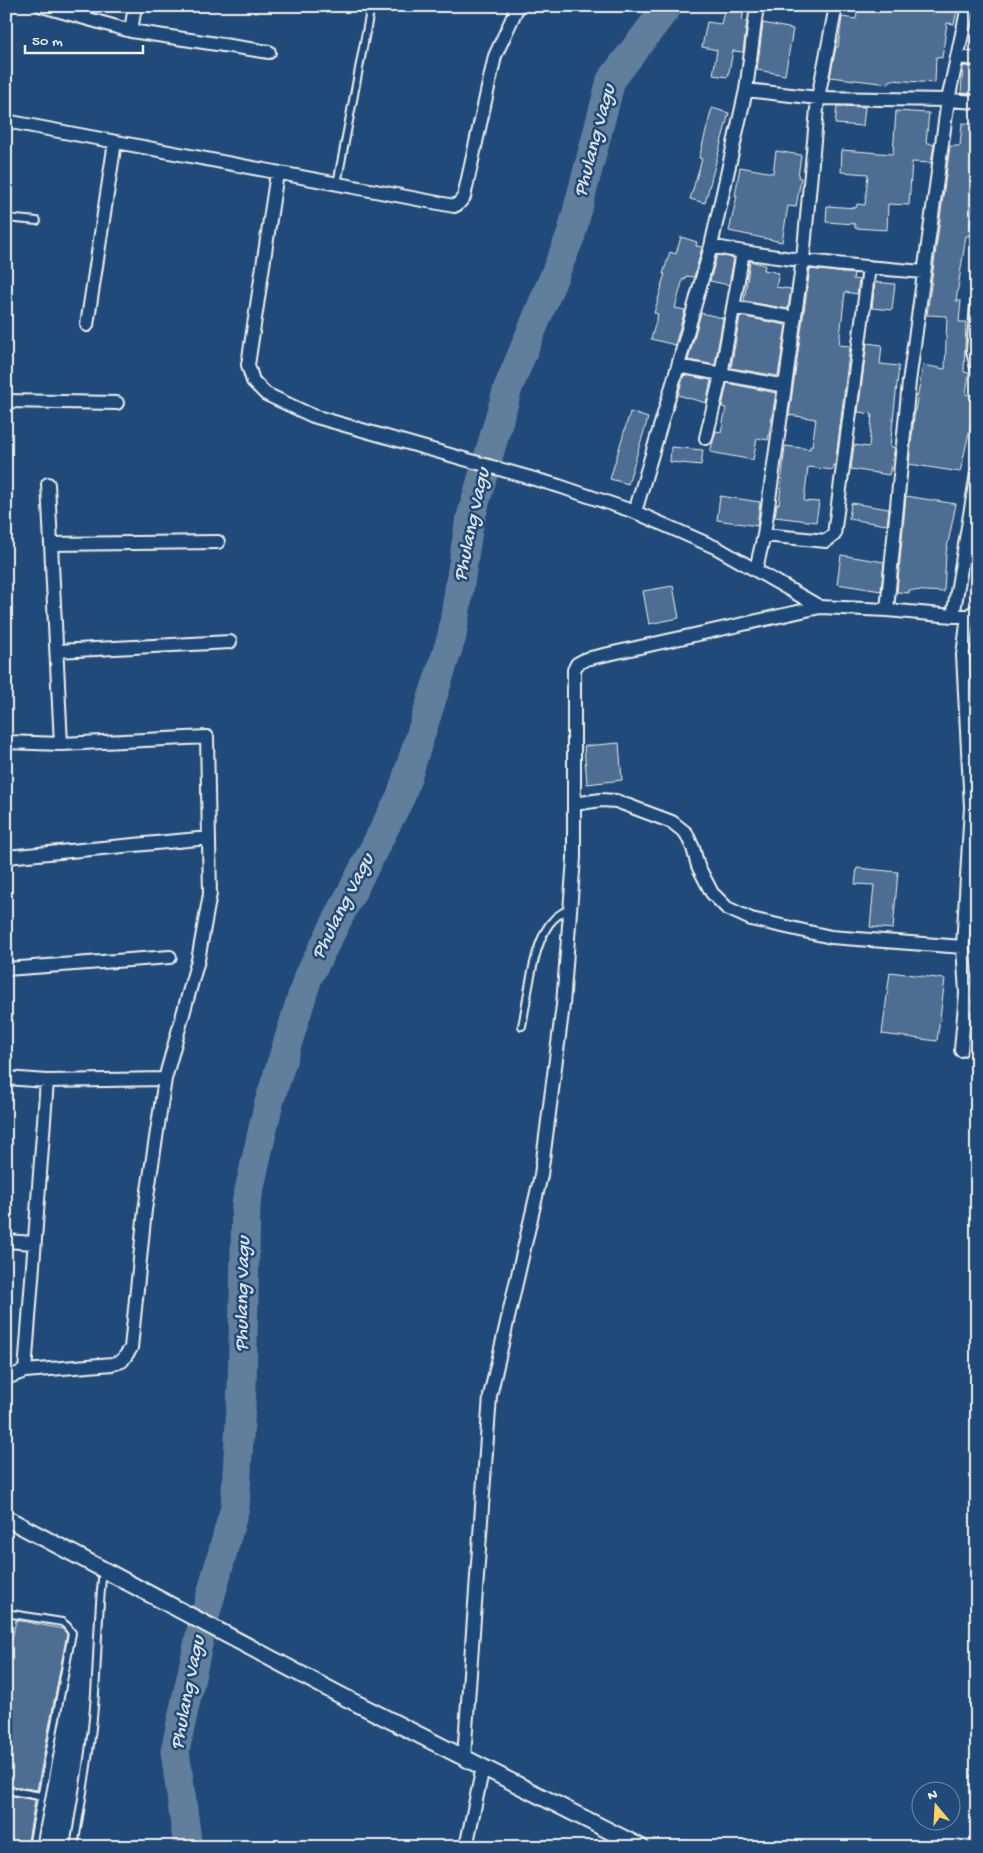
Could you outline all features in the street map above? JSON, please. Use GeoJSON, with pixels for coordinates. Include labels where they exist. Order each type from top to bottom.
{"type":"FeatureCollection","features":[{"type":"Feature","properties":{"kind":"street"},"geometry":{"type":"LineString","coordinates":[[42,6],[131,31],[269,52]]}},
{"type":"Feature","properties":{"kind":"street"},"geometry":{"type":"LineString","coordinates":[[131,31],[135,6]]}},
{"type":"Feature","properties":{"kind":"street"},"geometry":{"type":"LineString","coordinates":[[6,121],[454,206],[464,197],[495,56],[518,6]]}},
{"type":"Feature","properties":{"kind":"street"},"geometry":{"type":"LineString","coordinates":[[634,512],[678,366],[711,246],[746,90],[757,6]]}},
{"type":"Feature","properties":{"kind":"street"},"geometry":{"type":"LineString","coordinates":[[756,569],[764,535],[803,259],[818,98],[836,6]]}},
{"type":"Feature","properties":{"kind":"street"},"geometry":{"type":"LineString","coordinates":[[887,610],[909,382],[923,272],[948,100],[968,6]]}},
{"type":"Feature","properties":{"kind":"street"},"geometry":{"type":"LineString","coordinates":[[957,57],[977,59]]}},
{"type":"Feature","properties":{"kind":"street"},"geometry":{"type":"LineString","coordinates":[[746,90],[818,98],[977,102]]}},
{"type":"Feature","properties":{"kind":"street"},"geometry":{"type":"LineString","coordinates":[[87,325],[115,142]]}},
{"type":"Feature","properties":{"kind":"street"},"geometry":{"type":"LineString","coordinates":[[277,173],[248,365],[253,381],[266,394],[313,416],[520,474],[634,512],[717,548],[820,607]]}},
{"type":"Feature","properties":{"kind":"street"},"geometry":{"type":"LineString","coordinates":[[711,246],[743,252],[923,272]]}},
{"type":"Feature","properties":{"kind":"street"},"geometry":{"type":"LineString","coordinates":[[706,438],[721,375],[743,252]]}},
{"type":"Feature","properties":{"kind":"street"},"geometry":{"type":"LineString","coordinates":[[764,535],[826,541],[834,535],[869,267]]}},
{"type":"Feature","properties":{"kind":"street"},"geometry":{"type":"LineString","coordinates":[[977,305],[973,351],[977,368]]}},
{"type":"Feature","properties":{"kind":"street"},"geometry":{"type":"LineString","coordinates":[[733,306],[794,318]]}},
{"type":"Feature","properties":{"kind":"street"},"geometry":{"type":"LineString","coordinates":[[678,366],[785,386]]}},
{"type":"Feature","properties":{"kind":"street"},"geometry":{"type":"LineString","coordinates":[[6,401],[117,403]]}},
{"type":"Feature","properties":{"kind":"street"},"geometry":{"type":"LineString","coordinates":[[953,616],[977,473]]}},
{"type":"Feature","properties":{"kind":"street"},"geometry":{"type":"LineString","coordinates":[[48,484],[61,744]]}},
{"type":"Feature","properties":{"kind":"street"},"geometry":{"type":"LineString","coordinates":[[51,544],[218,542]]}},
{"type":"Feature","properties":{"kind":"street"},"geometry":{"type":"LineString","coordinates":[[464,1757],[490,1396],[541,1174],[563,1005],[574,858],[574,670],[577,664],[586,660],[820,607],[887,610],[953,616],[972,613],[963,655],[974,807],[963,948],[966,993],[962,1050]]}},
{"type":"Feature","properties":{"kind":"street"},"geometry":{"type":"LineString","coordinates":[[56,651],[230,642]]}},
{"type":"Feature","properties":{"kind":"street"},"geometry":{"type":"LineString","coordinates":[[6,742],[61,744],[206,737],[210,894],[198,960],[165,1080],[145,1210],[131,1348],[122,1361],[112,1364],[25,1371],[6,1378]]}},
{"type":"Feature","properties":{"kind":"street"},"geometry":{"type":"LineString","coordinates":[[574,804],[616,800],[672,822],[686,833],[694,848],[698,866],[712,893],[727,908],[751,919],[831,937],[963,948]]}},
{"type":"Feature","properties":{"kind":"street"},"geometry":{"type":"LineString","coordinates":[[6,857],[209,838]]}},
{"type":"Feature","properties":{"kind":"street"},"geometry":{"type":"LineString","coordinates":[[6,969],[170,957]]}},
{"type":"Feature","properties":{"kind":"street"},"geometry":{"type":"LineString","coordinates":[[6,1078],[47,1081],[165,1080]]}},
{"type":"Feature","properties":{"kind":"street"},"geometry":{"type":"LineString","coordinates":[[25,1371],[47,1081]]}},
{"type":"Feature","properties":{"kind":"street"},"geometry":{"type":"LineString","coordinates":[[6,1242],[34,1244]]}},
{"type":"Feature","properties":{"kind":"street"},"geometry":{"type":"LineString","coordinates":[[6,1518],[342,1696],[641,1847]]}},
{"type":"Feature","properties":{"kind":"street"},"geometry":{"type":"LineString","coordinates":[[466,1847],[483,1767]]}},
{"type":"Feature","properties":{"kind":"lane"},"geometry":{"type":"LineString","coordinates":[[336,184],[371,6]]}},
{"type":"Feature","properties":{"kind":"lane"},"geometry":{"type":"LineString","coordinates":[[6,218],[37,220]]}},
{"type":"Feature","properties":{"kind":"lane"},"geometry":{"type":"LineString","coordinates":[[522,1026],[536,956],[543,934],[553,920],[570,908]]}},
{"type":"Feature","properties":{"kind":"lane"},"geometry":{"type":"LineString","coordinates":[[74,1847],[87,1771],[93,1716],[98,1612],[103,1569]]}},
{"type":"Feature","properties":{"kind":"lane"},"geometry":{"type":"LineString","coordinates":[[6,1613],[62,1622],[72,1633],[32,1847]]}},
{"type":"Feature","properties":{"kind":"lane"},"geometry":{"type":"LineString","coordinates":[[6,1790],[42,1796]]}},
{"type":"Feature","properties":{"kind":"building"},"geometry":{"type":"Polygon","coordinates":[[[725,6],[745,6],[742,20],[747,21],[743,52],[733,51],[728,77],[713,75],[717,50],[702,47],[707,22],[721,24],[725,6]]]}},
{"type":"Feature","properties":{"kind":"building"},"geometry":{"type":"Polygon","coordinates":[[[858,6],[958,6],[954,24],[947,23],[942,58],[936,57],[935,83],[890,80],[889,84],[830,77],[836,47],[838,47],[842,17],[856,19],[858,6]]]}},
{"type":"Feature","properties":{"kind":"building"},"geometry":{"type":"Polygon","coordinates":[[[763,23],[793,29],[785,75],[757,70],[763,23]]]}},
{"type":"Feature","properties":{"kind":"building"},"geometry":{"type":"Polygon","coordinates":[[[963,66],[977,67],[977,94],[961,93],[963,66]]]}},
{"type":"Feature","properties":{"kind":"building"},"geometry":{"type":"Polygon","coordinates":[[[837,106],[865,107],[863,126],[835,124],[837,106]]]}},
{"type":"Feature","properties":{"kind":"building"},"geometry":{"type":"Polygon","coordinates":[[[712,108],[729,113],[705,203],[690,199],[702,159],[699,158],[712,108]]]}},
{"type":"Feature","properties":{"kind":"building"},"geometry":{"type":"Polygon","coordinates":[[[896,111],[929,113],[926,142],[934,145],[931,163],[912,162],[909,205],[888,204],[887,230],[855,228],[855,224],[826,222],[827,206],[856,208],[857,204],[865,205],[868,174],[841,172],[842,150],[893,154],[896,111]]]}},
{"type":"Feature","properties":{"kind":"building"},"geometry":{"type":"Polygon","coordinates":[[[962,123],[977,124],[977,203],[973,203],[969,236],[966,236],[956,301],[961,301],[959,322],[966,322],[964,372],[969,373],[966,394],[977,396],[977,412],[974,411],[960,472],[909,464],[914,417],[923,365],[945,369],[947,316],[927,315],[950,146],[960,146],[962,123]]]}},
{"type":"Feature","properties":{"kind":"building"},"geometry":{"type":"Polygon","coordinates":[[[776,151],[801,155],[798,177],[801,178],[796,207],[788,206],[782,242],[729,231],[737,196],[735,196],[740,167],[773,173],[776,151]]]}},
{"type":"Feature","properties":{"kind":"building"},"geometry":{"type":"Polygon","coordinates":[[[681,237],[697,242],[696,246],[702,247],[694,277],[686,276],[685,280],[683,279],[675,308],[685,310],[675,345],[651,339],[658,314],[654,313],[665,274],[663,274],[670,252],[676,254],[681,237]]]}},
{"type":"Feature","properties":{"kind":"building"},"geometry":{"type":"Polygon","coordinates":[[[717,255],[734,258],[729,285],[710,281],[717,255]]]}},
{"type":"Feature","properties":{"kind":"building"},"geometry":{"type":"Polygon","coordinates":[[[750,261],[765,265],[764,270],[779,273],[776,287],[791,289],[788,309],[744,301],[750,261]]]}},
{"type":"Feature","properties":{"kind":"building"},"geometry":{"type":"Polygon","coordinates":[[[810,269],[854,274],[853,279],[859,280],[857,294],[845,292],[839,345],[850,346],[835,466],[833,465],[833,470],[808,467],[804,501],[819,502],[816,522],[775,517],[777,504],[779,504],[785,446],[810,449],[816,419],[789,415],[810,269]]]}},
{"type":"Feature","properties":{"kind":"building"},"geometry":{"type":"Polygon","coordinates":[[[875,282],[895,284],[892,310],[872,308],[875,282]]]}},
{"type":"Feature","properties":{"kind":"building"},"geometry":{"type":"Polygon","coordinates":[[[701,313],[723,318],[715,365],[688,360],[701,313]]]}},
{"type":"Feature","properties":{"kind":"building"},"geometry":{"type":"Polygon","coordinates":[[[740,316],[786,325],[778,376],[731,368],[740,316]]]}},
{"type":"Feature","properties":{"kind":"building"},"geometry":{"type":"Polygon","coordinates":[[[867,343],[882,345],[880,364],[899,366],[890,447],[895,447],[889,475],[851,469],[854,445],[869,447],[872,414],[858,412],[867,343]]]}},
{"type":"Feature","properties":{"kind":"building"},"geometry":{"type":"Polygon","coordinates":[[[684,375],[711,380],[706,403],[678,395],[684,375]]]}},
{"type":"Feature","properties":{"kind":"building"},"geometry":{"type":"Polygon","coordinates":[[[727,383],[776,393],[768,440],[757,438],[753,460],[710,452],[716,431],[721,432],[726,408],[722,407],[727,383]]]}},
{"type":"Feature","properties":{"kind":"building"},"geometry":{"type":"Polygon","coordinates":[[[630,412],[648,418],[628,484],[610,479],[630,412]]]}},
{"type":"Feature","properties":{"kind":"building"},"geometry":{"type":"Polygon","coordinates":[[[671,447],[703,450],[701,465],[670,462],[671,447]]]}},
{"type":"Feature","properties":{"kind":"building"},"geometry":{"type":"Polygon","coordinates":[[[720,496],[760,502],[757,526],[717,520],[720,496]]]}},
{"type":"Feature","properties":{"kind":"building"},"geometry":{"type":"Polygon","coordinates":[[[906,496],[956,504],[946,553],[944,592],[909,590],[909,593],[897,592],[906,496]]]}},
{"type":"Feature","properties":{"kind":"building"},"geometry":{"type":"Polygon","coordinates":[[[851,503],[889,509],[887,525],[849,519],[851,503]]]}},
{"type":"Feature","properties":{"kind":"building"},"geometry":{"type":"Polygon","coordinates":[[[841,555],[884,562],[881,591],[837,584],[841,555]]]}},
{"type":"Feature","properties":{"kind":"building"},"geometry":{"type":"Polygon","coordinates":[[[673,586],[679,618],[649,624],[643,591],[673,586]]]}},
{"type":"Feature","properties":{"kind":"building"},"geometry":{"type":"Polygon","coordinates":[[[619,743],[622,780],[587,784],[584,746],[619,743]]]}},
{"type":"Feature","properties":{"kind":"building"},"geometry":{"type":"Polygon","coordinates":[[[857,868],[898,872],[893,929],[870,927],[874,885],[855,884],[857,868]]]}},
{"type":"Feature","properties":{"kind":"building"},"geometry":{"type":"Polygon","coordinates":[[[890,972],[945,979],[937,1041],[882,1034],[890,972]]]}},
{"type":"Feature","properties":{"kind":"building"},"geometry":{"type":"Polygon","coordinates":[[[16,1620],[63,1629],[67,1634],[37,1790],[6,1785],[6,1667],[16,1620]]]}},
{"type":"Feature","properties":{"kind":"building"},"geometry":{"type":"Polygon","coordinates":[[[6,1795],[35,1800],[27,1847],[6,1847],[6,1795]]]}},
{"type":"Feature","properties":{"kind":"waterway","name":"Phulang Vagu"},"geometry":{"type":"LineString","coordinates":[[188,1847],[175,1751],[201,1631],[235,1507],[242,1388],[246,1204],[268,1106],[308,977],[401,796],[452,636],[469,524],[508,388],[571,235],[611,80],[668,6]]}}]}
